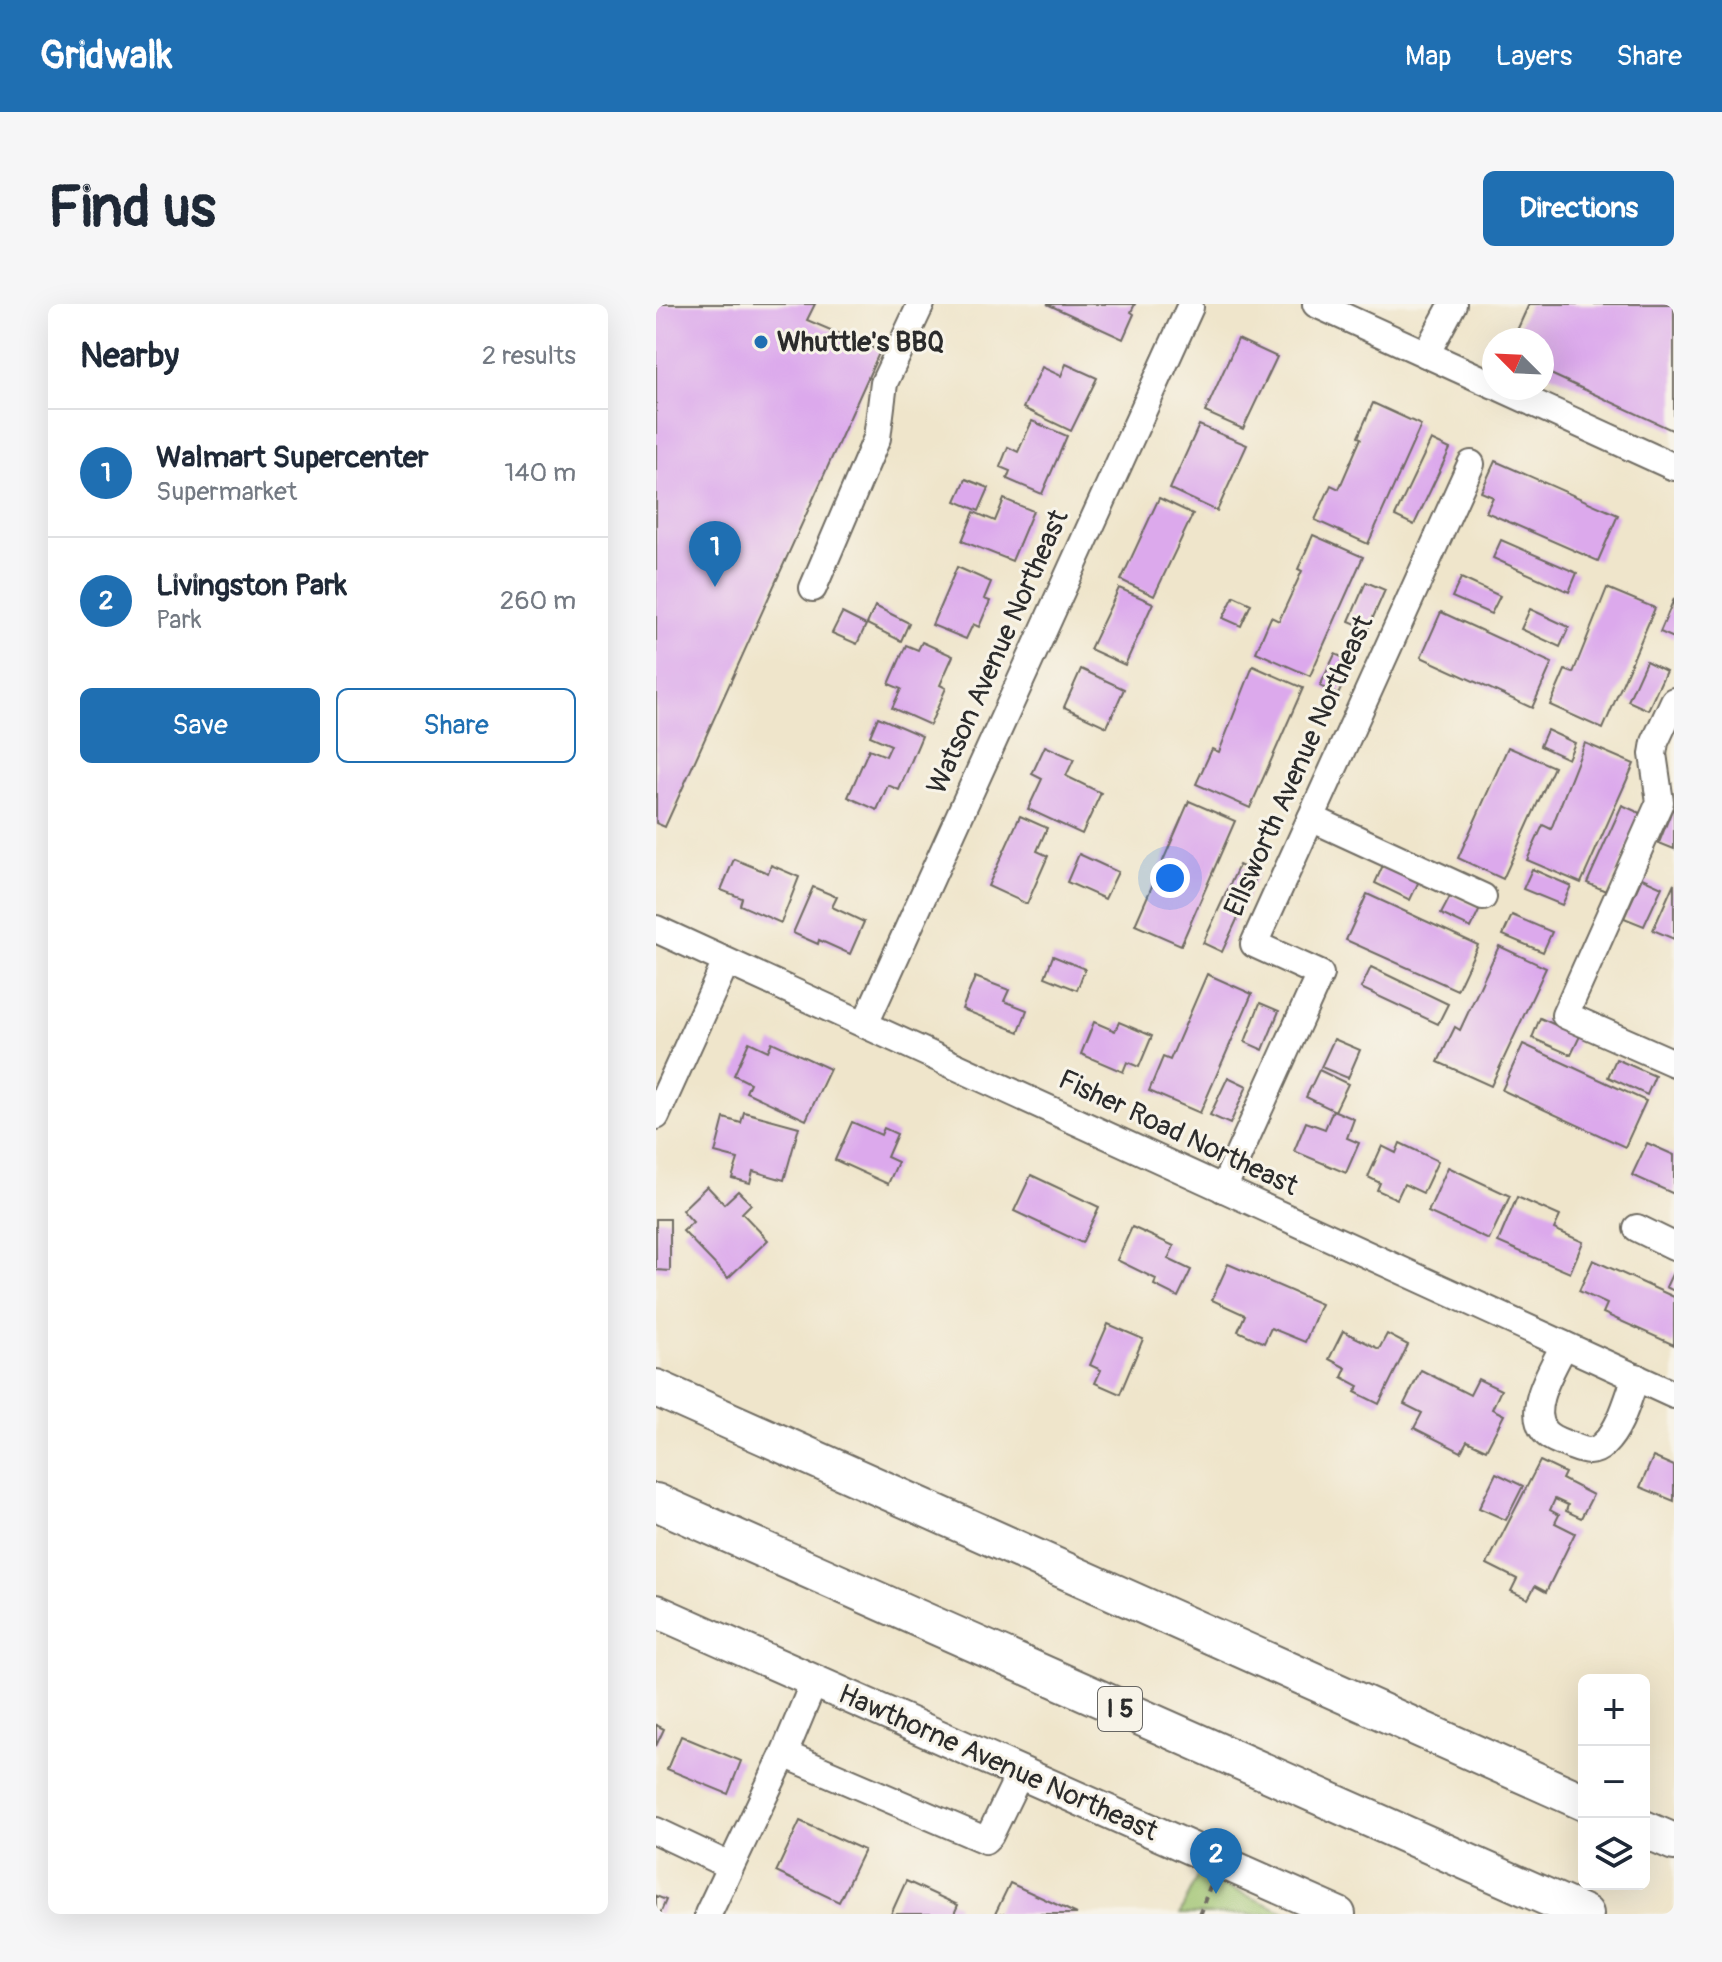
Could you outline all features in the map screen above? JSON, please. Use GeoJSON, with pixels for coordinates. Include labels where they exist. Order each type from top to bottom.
{"type":"FeatureCollection","features":[{"type":"Feature","properties":{"kind":"highway"},"geometry":{"type":"LineString","coordinates":[[656,1388],[1578,1799]]}},
{"type":"Feature","properties":{"kind":"highway","name":"I 5"},"geometry":{"type":"LineString","coordinates":[[656,1502],[1585,1914]]}},
{"type":"Feature","properties":{"kind":"highway"},"geometry":{"type":"LineString","coordinates":[[1650,1832],[1674,1842]]}},
{"type":"Feature","properties":{"kind":"main road","name":"Hawthorne Avenue Northeast"},"geometry":{"type":"LineString","coordinates":[[656,1611],[1339,1914]]}},
{"type":"Feature","properties":{"kind":"street"},"geometry":{"type":"LineString","coordinates":[[813,588],[877,438],[884,383],[921,304]]}},
{"type":"Feature","properties":{"kind":"street"},"geometry":{"type":"LineString","coordinates":[[1316,304],[1482,380]]}},
{"type":"Feature","properties":{"kind":"street"},"geometry":{"type":"LineString","coordinates":[[1426,354],[1453,304]]}},
{"type":"Feature","properties":{"kind":"street","name":"Watson Avenue Northeast"},"geometry":{"type":"LineString","coordinates":[[865,1024],[1190,307]]}},
{"type":"Feature","properties":{"kind":"street"},"geometry":{"type":"LineString","coordinates":[[1527,400],[1674,467]]}},
{"type":"Feature","properties":{"kind":"street","name":"Ellsworth Avenue Northeast"},"geometry":{"type":"LineString","coordinates":[[1223,1189],[1320,974],[1254,944],[1471,464]]}},
{"type":"Feature","properties":{"kind":"street"},"geometry":{"type":"LineString","coordinates":[[1674,701],[1655,742],[1653,754],[1660,802],[1565,1015],[1674,1063]]}},
{"type":"Feature","properties":{"kind":"street"},"geometry":{"type":"LineString","coordinates":[[1311,818],[1483,897]]}},
{"type":"Feature","properties":{"kind":"street","name":"Fisher Road Northeast"},"geometry":{"type":"LineString","coordinates":[[656,929],[1674,1395]]}},
{"type":"Feature","properties":{"kind":"street"},"geometry":{"type":"LineString","coordinates":[[656,1116],[726,962]]}},
{"type":"Feature","properties":{"kind":"street"},"geometry":{"type":"LineString","coordinates":[[1637,1228],[1674,1246]]}},
{"type":"Feature","properties":{"kind":"street"},"geometry":{"type":"LineString","coordinates":[[1564,1345],[1539,1404],[1538,1419],[1551,1437],[1585,1452],[1597,1450],[1613,1432],[1636,1377]]}},
{"type":"Feature","properties":{"kind":"street"},"geometry":{"type":"LineString","coordinates":[[708,1914],[784,1754],[814,1682]]}},
{"type":"Feature","properties":{"kind":"street"},"geometry":{"type":"LineString","coordinates":[[784,1754],[985,1840],[1020,1773]]}},
{"type":"Feature","properties":{"kind":"street"},"geometry":{"type":"LineString","coordinates":[[656,1831],[730,1866]]}},
{"type":"Feature","properties":{"kind":"green space"},"geometry":{"type":"Polygon","coordinates":[[[1198,1874],[1289,1914],[1180,1914],[1198,1874]]]}},
{"type":"Feature","properties":{"kind":"building"},"geometry":{"type":"Polygon","coordinates":[[[656,304],[815,304],[807,320],[880,351],[665,827],[656,823],[656,304]]]}},
{"type":"Feature","properties":{"kind":"building"},"geometry":{"type":"Polygon","coordinates":[[[1047,304],[1135,304],[1123,339],[1047,304]]]}},
{"type":"Feature","properties":{"kind":"building"},"geometry":{"type":"Polygon","coordinates":[[[1529,304],[1674,304],[1674,431],[1554,376],[1554,328],[1518,328],[1529,304]]]}},
{"type":"Feature","properties":{"kind":"building"},"geometry":{"type":"Polygon","coordinates":[[[1238,339],[1277,357],[1243,429],[1205,412],[1238,339]]]}},
{"type":"Feature","properties":{"kind":"building"},"geometry":{"type":"Polygon","coordinates":[[[1066,364],[1097,378],[1071,431],[1023,408],[1042,367],[1061,376],[1066,364]]]}},
{"type":"Feature","properties":{"kind":"building"},"geometry":{"type":"Polygon","coordinates":[[[1373,403],[1421,425],[1368,544],[1315,520],[1331,485],[1339,489],[1373,403]]]}},
{"type":"Feature","properties":{"kind":"building"},"geometry":{"type":"Polygon","coordinates":[[[1032,421],[1067,436],[1042,494],[1007,479],[1010,471],[1000,467],[1008,447],[1018,452],[1032,421]]]}},
{"type":"Feature","properties":{"kind":"building"},"geometry":{"type":"Polygon","coordinates":[[[1199,425],[1247,445],[1217,511],[1170,489],[1199,425]]]}},
{"type":"Feature","properties":{"kind":"building"},"geometry":{"type":"Polygon","coordinates":[[[1431,440],[1450,449],[1414,525],[1395,516],[1431,440]]]}},
{"type":"Feature","properties":{"kind":"building"},"geometry":{"type":"Polygon","coordinates":[[[1495,461],[1618,515],[1598,561],[1486,512],[1493,497],[1481,492],[1495,461]]]}},
{"type":"Feature","properties":{"kind":"building"},"geometry":{"type":"Polygon","coordinates":[[[966,479],[989,488],[979,511],[956,501],[966,479]]]}},
{"type":"Feature","properties":{"kind":"building"},"geometry":{"type":"Polygon","coordinates":[[[1159,498],[1193,514],[1154,596],[1121,580],[1159,498]]]}},
{"type":"Feature","properties":{"kind":"building"},"geometry":{"type":"Polygon","coordinates":[[[1004,499],[1033,511],[1012,561],[962,541],[974,512],[995,521],[1004,499]]]}},
{"type":"Feature","properties":{"kind":"building"},"geometry":{"type":"Polygon","coordinates":[[[1313,535],[1363,557],[1310,676],[1256,652],[1271,617],[1279,621],[1302,571],[1298,569],[1313,535]]]}},
{"type":"Feature","properties":{"kind":"building"},"geometry":{"type":"Polygon","coordinates":[[[1501,540],[1577,573],[1569,592],[1493,558],[1501,540]]]}},
{"type":"Feature","properties":{"kind":"building"},"geometry":{"type":"Polygon","coordinates":[[[957,567],[991,582],[984,599],[990,601],[979,627],[973,624],[966,639],[932,625],[957,567]]]}},
{"type":"Feature","properties":{"kind":"building"},"geometry":{"type":"Polygon","coordinates":[[[1461,578],[1500,596],[1491,614],[1452,597],[1461,578]]]}},
{"type":"Feature","properties":{"kind":"building"},"geometry":{"type":"Polygon","coordinates":[[[1366,582],[1385,590],[1368,629],[1349,621],[1366,582]]]}},
{"type":"Feature","properties":{"kind":"building"},"geometry":{"type":"Polygon","coordinates":[[[1119,588],[1153,603],[1125,665],[1090,649],[1119,588]]]}},
{"type":"Feature","properties":{"kind":"building"},"geometry":{"type":"Polygon","coordinates":[[[1607,588],[1655,608],[1603,729],[1550,705],[1565,670],[1573,673],[1607,588]]]}},
{"type":"Feature","properties":{"kind":"building"},"geometry":{"type":"Polygon","coordinates":[[[1234,596],[1251,604],[1241,626],[1223,618],[1234,596]]]}},
{"type":"Feature","properties":{"kind":"building"},"geometry":{"type":"Polygon","coordinates":[[[1674,599],[1674,638],[1660,632],[1674,599]]]}},
{"type":"Feature","properties":{"kind":"building"},"geometry":{"type":"Polygon","coordinates":[[[875,606],[909,623],[901,641],[867,624],[875,606]]]}},
{"type":"Feature","properties":{"kind":"building"},"geometry":{"type":"Polygon","coordinates":[[[1530,609],[1569,627],[1560,647],[1521,629],[1530,609]]]}},
{"type":"Feature","properties":{"kind":"building"},"geometry":{"type":"Polygon","coordinates":[[[1441,612],[1552,663],[1532,708],[1421,657],[1441,612]]]}},
{"type":"Feature","properties":{"kind":"building"},"geometry":{"type":"Polygon","coordinates":[[[842,613],[866,625],[857,644],[832,633],[842,613]]]}},
{"type":"Feature","properties":{"kind":"building"},"geometry":{"type":"Polygon","coordinates":[[[922,642],[953,656],[940,685],[946,688],[930,725],[892,708],[901,689],[889,684],[906,645],[918,650],[922,642]]]}},
{"type":"Feature","properties":{"kind":"building"},"geometry":{"type":"Polygon","coordinates":[[[1335,654],[1353,662],[1338,695],[1320,686],[1335,654]]]}},
{"type":"Feature","properties":{"kind":"building"},"geometry":{"type":"Polygon","coordinates":[[[1646,661],[1666,671],[1648,710],[1628,701],[1646,661]]]}},
{"type":"Feature","properties":{"kind":"building"},"geometry":{"type":"Polygon","coordinates":[[[1253,666],[1303,688],[1250,808],[1196,784],[1212,749],[1219,752],[1253,666]]]}},
{"type":"Feature","properties":{"kind":"building"},"geometry":{"type":"Polygon","coordinates":[[[1081,669],[1124,689],[1107,727],[1064,707],[1081,669]]]}},
{"type":"Feature","properties":{"kind":"building"},"geometry":{"type":"Polygon","coordinates":[[[878,717],[922,736],[899,790],[888,785],[877,810],[848,797],[869,749],[886,756],[891,745],[870,736],[878,717]]]}},
{"type":"Feature","properties":{"kind":"building"},"geometry":{"type":"Polygon","coordinates":[[[1547,730],[1575,743],[1568,759],[1540,746],[1547,730]]]}},
{"type":"Feature","properties":{"kind":"building"},"geometry":{"type":"Polygon","coordinates":[[[1585,743],[1634,764],[1581,883],[1527,860],[1543,825],[1551,829],[1585,743]]]}},
{"type":"Feature","properties":{"kind":"building"},"geometry":{"type":"Polygon","coordinates":[[[1045,746],[1074,759],[1066,776],[1101,793],[1082,834],[1028,809],[1042,779],[1032,774],[1045,746]]]}},
{"type":"Feature","properties":{"kind":"building"},"geometry":{"type":"Polygon","coordinates":[[[1508,747],[1554,767],[1503,879],[1458,858],[1508,747]]]}},
{"type":"Feature","properties":{"kind":"building"},"geometry":{"type":"Polygon","coordinates":[[[1189,801],[1235,821],[1181,945],[1135,925],[1189,801]]]}},
{"type":"Feature","properties":{"kind":"building"},"geometry":{"type":"Polygon","coordinates":[[[1622,805],[1642,814],[1608,892],[1587,883],[1622,805]]]}},
{"type":"Feature","properties":{"kind":"building"},"geometry":{"type":"Polygon","coordinates":[[[1674,805],[1674,849],[1659,843],[1674,805]]]}},
{"type":"Feature","properties":{"kind":"building"},"geometry":{"type":"Polygon","coordinates":[[[1020,816],[1047,828],[1037,851],[1048,856],[1027,904],[988,886],[1020,816]]]}},
{"type":"Feature","properties":{"kind":"building"},"geometry":{"type":"Polygon","coordinates":[[[1079,854],[1118,872],[1105,899],[1067,882],[1079,854]]]}},
{"type":"Feature","properties":{"kind":"building"},"geometry":{"type":"Polygon","coordinates":[[[734,859],[768,873],[771,865],[799,877],[781,923],[740,905],[742,898],[721,890],[734,859]]]}},
{"type":"Feature","properties":{"kind":"building"},"geometry":{"type":"Polygon","coordinates":[[[1239,865],[1258,874],[1222,952],[1203,943],[1239,865]]]}},
{"type":"Feature","properties":{"kind":"building"},"geometry":{"type":"Polygon","coordinates":[[[1383,865],[1419,881],[1410,900],[1375,883],[1383,865]]]}},
{"type":"Feature","properties":{"kind":"building"},"geometry":{"type":"Polygon","coordinates":[[[1532,869],[1571,886],[1562,905],[1523,889],[1532,869]]]}},
{"type":"Feature","properties":{"kind":"building"},"geometry":{"type":"Polygon","coordinates":[[[1642,878],[1662,887],[1644,926],[1624,918],[1642,878]]]}},
{"type":"Feature","properties":{"kind":"building"},"geometry":{"type":"Polygon","coordinates":[[[1674,883],[1674,939],[1653,930],[1674,883]]]}},
{"type":"Feature","properties":{"kind":"building"},"geometry":{"type":"Polygon","coordinates":[[[813,887],[837,897],[832,907],[864,922],[850,954],[819,940],[818,944],[793,933],[813,887]]]}},
{"type":"Feature","properties":{"kind":"building"},"geometry":{"type":"Polygon","coordinates":[[[1367,894],[1478,945],[1457,990],[1346,940],[1367,894]]]}},
{"type":"Feature","properties":{"kind":"building"},"geometry":{"type":"Polygon","coordinates":[[[1451,895],[1480,909],[1471,928],[1441,914],[1451,895]]]}},
{"type":"Feature","properties":{"kind":"building"},"geometry":{"type":"Polygon","coordinates":[[[1512,915],[1552,932],[1543,952],[1503,935],[1512,915]]]}},
{"type":"Feature","properties":{"kind":"building"},"geometry":{"type":"Polygon","coordinates":[[[1499,946],[1546,968],[1491,1086],[1438,1062],[1455,1027],[1460,1030],[1499,946]]]}},
{"type":"Feature","properties":{"kind":"building"},"geometry":{"type":"Polygon","coordinates":[[[1053,956],[1085,969],[1077,990],[1045,977],[1053,956]]]}},
{"type":"Feature","properties":{"kind":"building"},"geometry":{"type":"Polygon","coordinates":[[[1371,967],[1448,1004],[1438,1024],[1361,988],[1371,967]]]}},
{"type":"Feature","properties":{"kind":"building"},"geometry":{"type":"Polygon","coordinates":[[[1207,974],[1252,994],[1200,1113],[1149,1091],[1163,1057],[1170,1060],[1207,974]]]}},
{"type":"Feature","properties":{"kind":"building"},"geometry":{"type":"Polygon","coordinates":[[[975,977],[1009,990],[1004,1001],[1027,1010],[1019,1032],[962,1009],[975,977]]]}},
{"type":"Feature","properties":{"kind":"building"},"geometry":{"type":"Polygon","coordinates":[[[1260,1003],[1279,1011],[1263,1050],[1245,1042],[1260,1003]]]}},
{"type":"Feature","properties":{"kind":"building"},"geometry":{"type":"Polygon","coordinates":[[[1540,1018],[1580,1036],[1571,1055],[1532,1038],[1540,1018]]]}},
{"type":"Feature","properties":{"kind":"building"},"geometry":{"type":"Polygon","coordinates":[[[1094,1022],[1115,1031],[1119,1022],[1152,1036],[1139,1067],[1127,1062],[1123,1072],[1081,1054],[1094,1022]]]}},
{"type":"Feature","properties":{"kind":"building"},"geometry":{"type":"Polygon","coordinates":[[[1334,1039],[1360,1050],[1348,1078],[1321,1067],[1334,1039]]]}},
{"type":"Feature","properties":{"kind":"building"},"geometry":{"type":"Polygon","coordinates":[[[749,1042],[768,1051],[772,1042],[830,1069],[806,1120],[746,1092],[750,1083],[734,1075],[749,1042]]]}},
{"type":"Feature","properties":{"kind":"building"},"geometry":{"type":"Polygon","coordinates":[[[1523,1044],[1646,1101],[1625,1147],[1502,1090],[1523,1044]]]}},
{"type":"Feature","properties":{"kind":"building"},"geometry":{"type":"Polygon","coordinates":[[[1616,1059],[1655,1076],[1647,1095],[1608,1077],[1616,1059]]]}},
{"type":"Feature","properties":{"kind":"building"},"geometry":{"type":"Polygon","coordinates":[[[1319,1070],[1348,1084],[1335,1111],[1306,1097],[1319,1070]]]}},
{"type":"Feature","properties":{"kind":"building"},"geometry":{"type":"Polygon","coordinates":[[[1228,1077],[1247,1086],[1230,1124],[1210,1115],[1228,1077]]]}},
{"type":"Feature","properties":{"kind":"building"},"geometry":{"type":"Polygon","coordinates":[[[1333,1110],[1354,1119],[1347,1138],[1359,1143],[1346,1173],[1294,1151],[1306,1122],[1325,1129],[1333,1110]]]}},
{"type":"Feature","properties":{"kind":"building"},"geometry":{"type":"Polygon","coordinates":[[[744,1112],[799,1127],[784,1180],[753,1171],[750,1183],[732,1178],[738,1159],[715,1153],[724,1118],[741,1123],[744,1112]]]}},
{"type":"Feature","properties":{"kind":"building"},"geometry":{"type":"Polygon","coordinates":[[[852,1122],[881,1135],[884,1128],[897,1134],[887,1157],[898,1162],[888,1184],[835,1160],[852,1122]]]}},
{"type":"Feature","properties":{"kind":"building"},"geometry":{"type":"Polygon","coordinates":[[[1400,1143],[1438,1161],[1423,1193],[1404,1184],[1397,1199],[1377,1190],[1380,1183],[1368,1177],[1382,1146],[1396,1153],[1400,1143]]]}},
{"type":"Feature","properties":{"kind":"building"},"geometry":{"type":"Polygon","coordinates":[[[1647,1143],[1674,1155],[1674,1194],[1632,1175],[1647,1143]]]}},
{"type":"Feature","properties":{"kind":"building"},"geometry":{"type":"Polygon","coordinates":[[[1448,1167],[1510,1196],[1489,1240],[1428,1212],[1448,1167]]]}},
{"type":"Feature","properties":{"kind":"building"},"geometry":{"type":"Polygon","coordinates":[[[1031,1175],[1099,1207],[1082,1243],[1014,1211],[1031,1175]]]}},
{"type":"Feature","properties":{"kind":"building"},"geometry":{"type":"Polygon","coordinates":[[[707,1186],[724,1204],[738,1191],[751,1204],[742,1213],[768,1240],[728,1278],[683,1231],[693,1222],[682,1210],[707,1186]]]}},
{"type":"Feature","properties":{"kind":"building"},"geometry":{"type":"Polygon","coordinates":[[[1517,1197],[1560,1216],[1554,1229],[1583,1242],[1570,1273],[1498,1242],[1517,1197]]]}},
{"type":"Feature","properties":{"kind":"building"},"geometry":{"type":"Polygon","coordinates":[[[656,1219],[670,1219],[670,1271],[656,1270],[656,1219]]]}},
{"type":"Feature","properties":{"kind":"building"},"geometry":{"type":"Polygon","coordinates":[[[1132,1227],[1174,1246],[1168,1259],[1191,1270],[1178,1297],[1154,1285],[1156,1279],[1117,1260],[1132,1227]]]}},
{"type":"Feature","properties":{"kind":"building"},"geometry":{"type":"Polygon","coordinates":[[[1593,1260],[1674,1297],[1674,1345],[1603,1313],[1607,1304],[1579,1291],[1593,1260]]]}},
{"type":"Feature","properties":{"kind":"building"},"geometry":{"type":"Polygon","coordinates":[[[1228,1264],[1321,1304],[1305,1342],[1271,1328],[1264,1343],[1238,1331],[1245,1315],[1212,1300],[1228,1264]]]}},
{"type":"Feature","properties":{"kind":"building"},"geometry":{"type":"Polygon","coordinates":[[[1674,1270],[1674,1291],[1666,1287],[1674,1270]]]}},
{"type":"Feature","properties":{"kind":"building"},"geometry":{"type":"Polygon","coordinates":[[[1108,1324],[1143,1339],[1120,1394],[1095,1383],[1101,1370],[1090,1365],[1108,1324]]]}},
{"type":"Feature","properties":{"kind":"building"},"geometry":{"type":"Polygon","coordinates":[[[1343,1331],[1379,1349],[1387,1334],[1408,1345],[1379,1404],[1355,1392],[1359,1386],[1342,1377],[1346,1368],[1329,1359],[1343,1331]]]}},
{"type":"Feature","properties":{"kind":"building"},"geometry":{"type":"Polygon","coordinates":[[[1421,1370],[1470,1395],[1478,1379],[1501,1390],[1492,1409],[1504,1415],[1486,1450],[1467,1441],[1461,1452],[1414,1428],[1422,1413],[1404,1404],[1421,1370]]]}},
{"type":"Feature","properties":{"kind":"building"},"geometry":{"type":"Polygon","coordinates":[[[1653,1457],[1674,1466],[1674,1501],[1640,1487],[1653,1457]]]}},
{"type":"Feature","properties":{"kind":"building"},"geometry":{"type":"Polygon","coordinates":[[[1540,1461],[1565,1473],[1562,1479],[1593,1495],[1581,1518],[1566,1511],[1568,1505],[1555,1499],[1550,1510],[1559,1515],[1555,1523],[1575,1533],[1546,1592],[1535,1586],[1528,1599],[1511,1591],[1517,1579],[1487,1564],[1540,1461]]]}},
{"type":"Feature","properties":{"kind":"building"},"geometry":{"type":"Polygon","coordinates":[[[1496,1473],[1523,1486],[1506,1520],[1479,1508],[1496,1473]]]}},
{"type":"Feature","properties":{"kind":"building"},"geometry":{"type":"Polygon","coordinates":[[[656,1725],[664,1729],[656,1746],[656,1725]]]}},
{"type":"Feature","properties":{"kind":"building"},"geometry":{"type":"Polygon","coordinates":[[[681,1736],[741,1761],[728,1794],[667,1769],[681,1736]]]}},
{"type":"Feature","properties":{"kind":"building"},"geometry":{"type":"Polygon","coordinates":[[[800,1821],[864,1850],[839,1902],[776,1872],[800,1821]]]}},
{"type":"Feature","properties":{"kind":"building"},"geometry":{"type":"Polygon","coordinates":[[[906,1881],[958,1905],[954,1914],[891,1914],[906,1881]]]}},
{"type":"Feature","properties":{"kind":"building"},"geometry":{"type":"Polygon","coordinates":[[[1010,1883],[1077,1914],[995,1914],[1010,1883]]]}},
{"type":"Feature","properties":{"kind":"building"},"geometry":{"type":"Polygon","coordinates":[[[656,1896],[666,1900],[660,1914],[656,1914],[656,1896]]]}},
{"type":"Feature","properties":{"kind":"place","name":"Whuttle's BBQ"},"geometry":{"type":"Point","coordinates":[761,342]}},
{"type":"Feature","properties":{"kind":"place","name":"Walmart Supercenter"},"geometry":{"type":"Point","coordinates":[715,587]}},
{"type":"Feature","properties":{"kind":"place","name":"Livingston Park"},"geometry":{"type":"Point","coordinates":[1216,1894]}}]}
